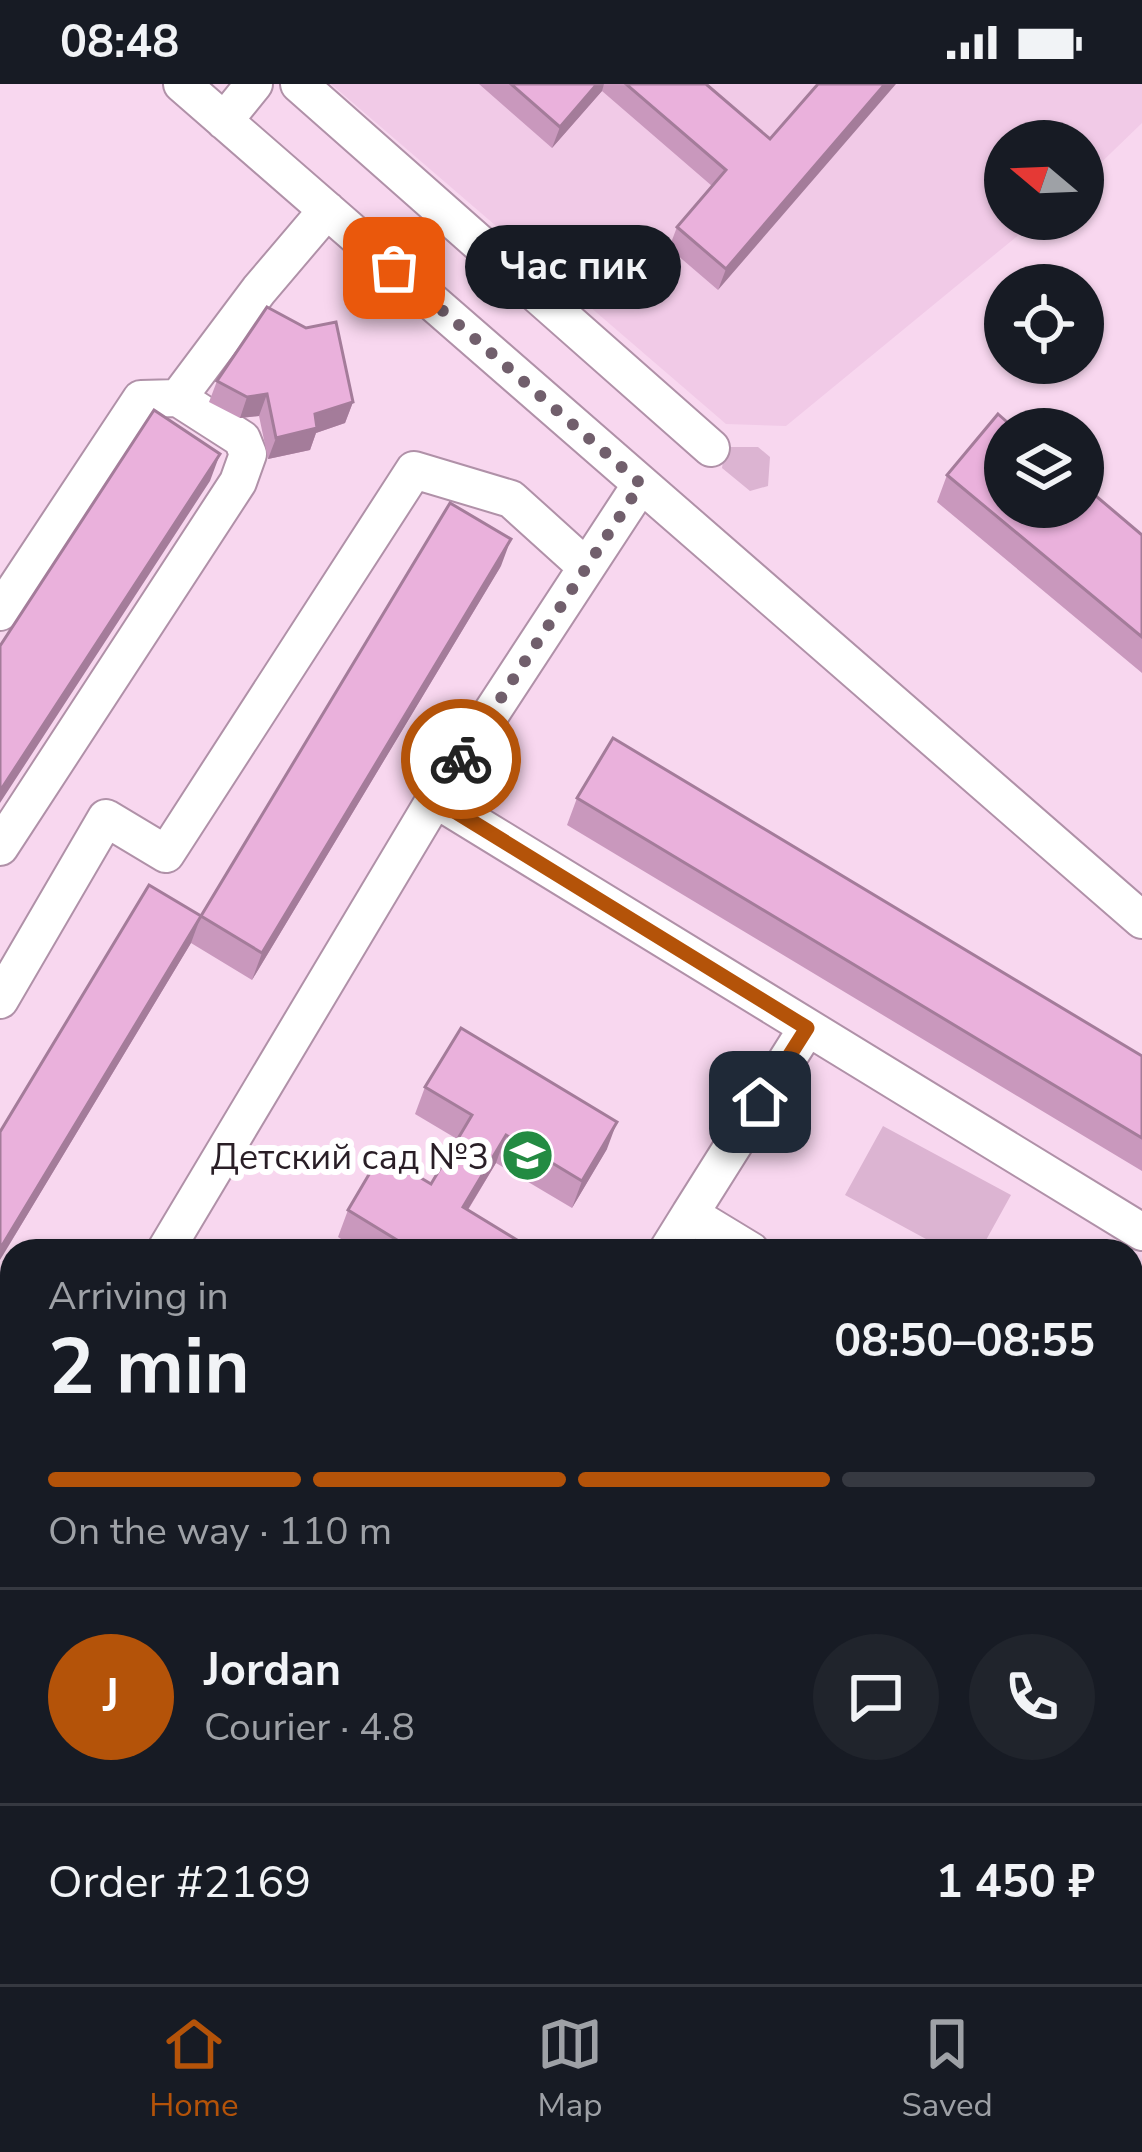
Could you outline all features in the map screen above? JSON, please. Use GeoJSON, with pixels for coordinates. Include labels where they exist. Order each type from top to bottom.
{"type":"FeatureCollection","features":[{"type":"Feature","properties":{"kind":"street"},"geometry":{"type":"LineString","coordinates":[[182,84],[1142,920]]}},
{"type":"Feature","properties":{"kind":"street"},"geometry":{"type":"LineString","coordinates":[[224,121],[254,84]]}},
{"type":"Feature","properties":{"kind":"street"},"geometry":{"type":"LineString","coordinates":[[298,84],[712,448]]}},
{"type":"Feature","properties":{"kind":"street"},"geometry":{"type":"LineString","coordinates":[[178,398],[259,290],[327,210]]}},
{"type":"Feature","properties":{"kind":"street"},"geometry":{"type":"LineString","coordinates":[[0,612],[141,399],[178,398],[242,439],[248,454],[238,482],[0,847]]}},
{"type":"Feature","properties":{"kind":"street"},"geometry":{"type":"LineString","coordinates":[[0,1000],[106,818],[166,854],[414,470],[511,499],[584,565]]}},
{"type":"Feature","properties":{"kind":"street"},"geometry":{"type":"LineString","coordinates":[[172,1239],[435,799],[641,484]]}},
{"type":"Feature","properties":{"kind":"street"},"geometry":{"type":"LineString","coordinates":[[435,799],[1142,1232]]}},
{"type":"Feature","properties":{"kind":"street"},"geometry":{"type":"LineString","coordinates":[[674,1239],[807,1028]]}},
{"type":"Feature","properties":{"kind":"street"},"geometry":{"type":"LineString","coordinates":[[690,1214],[731,1239]]}},
{"type":"Feature","properties":{"kind":"shaded area"},"geometry":{"type":"Polygon","coordinates":[[[331,84],[1142,84],[1142,123],[1104,160],[1104,120],[984,120],[984,240],[1012,240],[786,426],[726,424],[331,84]]]}},
{"type":"Feature","properties":{"kind":"shaded area"},"geometry":{"type":"Polygon","coordinates":[[[725,447],[758,447],[770,457],[768,486],[750,491],[722,468],[725,447]]]}},
{"type":"Feature","properties":{"kind":"shaded area"},"geometry":{"type":"Polygon","coordinates":[[[883,1126],[1011,1195],[987,1239],[926,1239],[845,1195],[883,1126]]]}},
{"type":"Feature","properties":{"kind":"building"},"geometry":{"type":"Polygon","coordinates":[[[511,84],[597,84],[560,127],[511,84]]]}},
{"type":"Feature","properties":{"kind":"building"},"geometry":{"type":"Polygon","coordinates":[[[626,84],[706,84],[770,139],[818,84],[885,84],[726,269],[677,227],[726,170],[626,84]]]}},
{"type":"Feature","properties":{"kind":"building"},"geometry":{"type":"Polygon","coordinates":[[[267,307],[306,328],[336,322],[353,402],[315,414],[317,428],[276,438],[267,394],[247,397],[217,381],[267,307]]]}},
{"type":"Feature","properties":{"kind":"building"},"geometry":{"type":"Polygon","coordinates":[[[154,410],[220,454],[0,791],[0,646],[154,410]]]}},
{"type":"Feature","properties":{"kind":"building"},"geometry":{"type":"Polygon","coordinates":[[[984,431],[984,506],[947,475],[984,431]]]}},
{"type":"Feature","properties":{"kind":"building"},"geometry":{"type":"Polygon","coordinates":[[[450,503],[511,539],[262,953],[201,916],[450,503]]]}},
{"type":"Feature","properties":{"kind":"building"},"geometry":{"type":"Polygon","coordinates":[[[1104,503],[1142,535],[1142,637],[1011,528],[1104,528],[1104,503]]]}},
{"type":"Feature","properties":{"kind":"building"},"geometry":{"type":"Polygon","coordinates":[[[613,738],[1142,1056],[1142,1138],[577,798],[613,738]]]}},
{"type":"Feature","properties":{"kind":"building"},"geometry":{"type":"Polygon","coordinates":[[[149,885],[201,916],[6,1239],[0,1239],[0,1132],[149,885]]]}},
{"type":"Feature","properties":{"kind":"building","name":"Детский сад №3"},"geometry":{"type":"Polygon","coordinates":[[[461,1028],[617,1122],[582,1181],[506,1135],[463,1207],[515,1239],[395,1239],[348,1210],[381,1154],[431,1184],[472,1115],[425,1087],[461,1028]]]}},
{"type":"Feature","properties":{"kind":"way so far"},"geometry":{"type":"LineString","coordinates":[[394,268],[641,484],[461,759]]}},
{"type":"Feature","properties":{"kind":"place","name":"Час пик"},"geometry":{"type":"Point","coordinates":[394,268]}},
{"type":"Feature","properties":{"kind":"place","name":"Детский сад №3"},"geometry":{"type":"Point","coordinates":[528,1156]}},
{"type":"Feature","properties":{"kind":"route"},"geometry":{"type":"LineString","coordinates":[[461,759],[435,799],[807,1028],[760,1102]]}}]}
